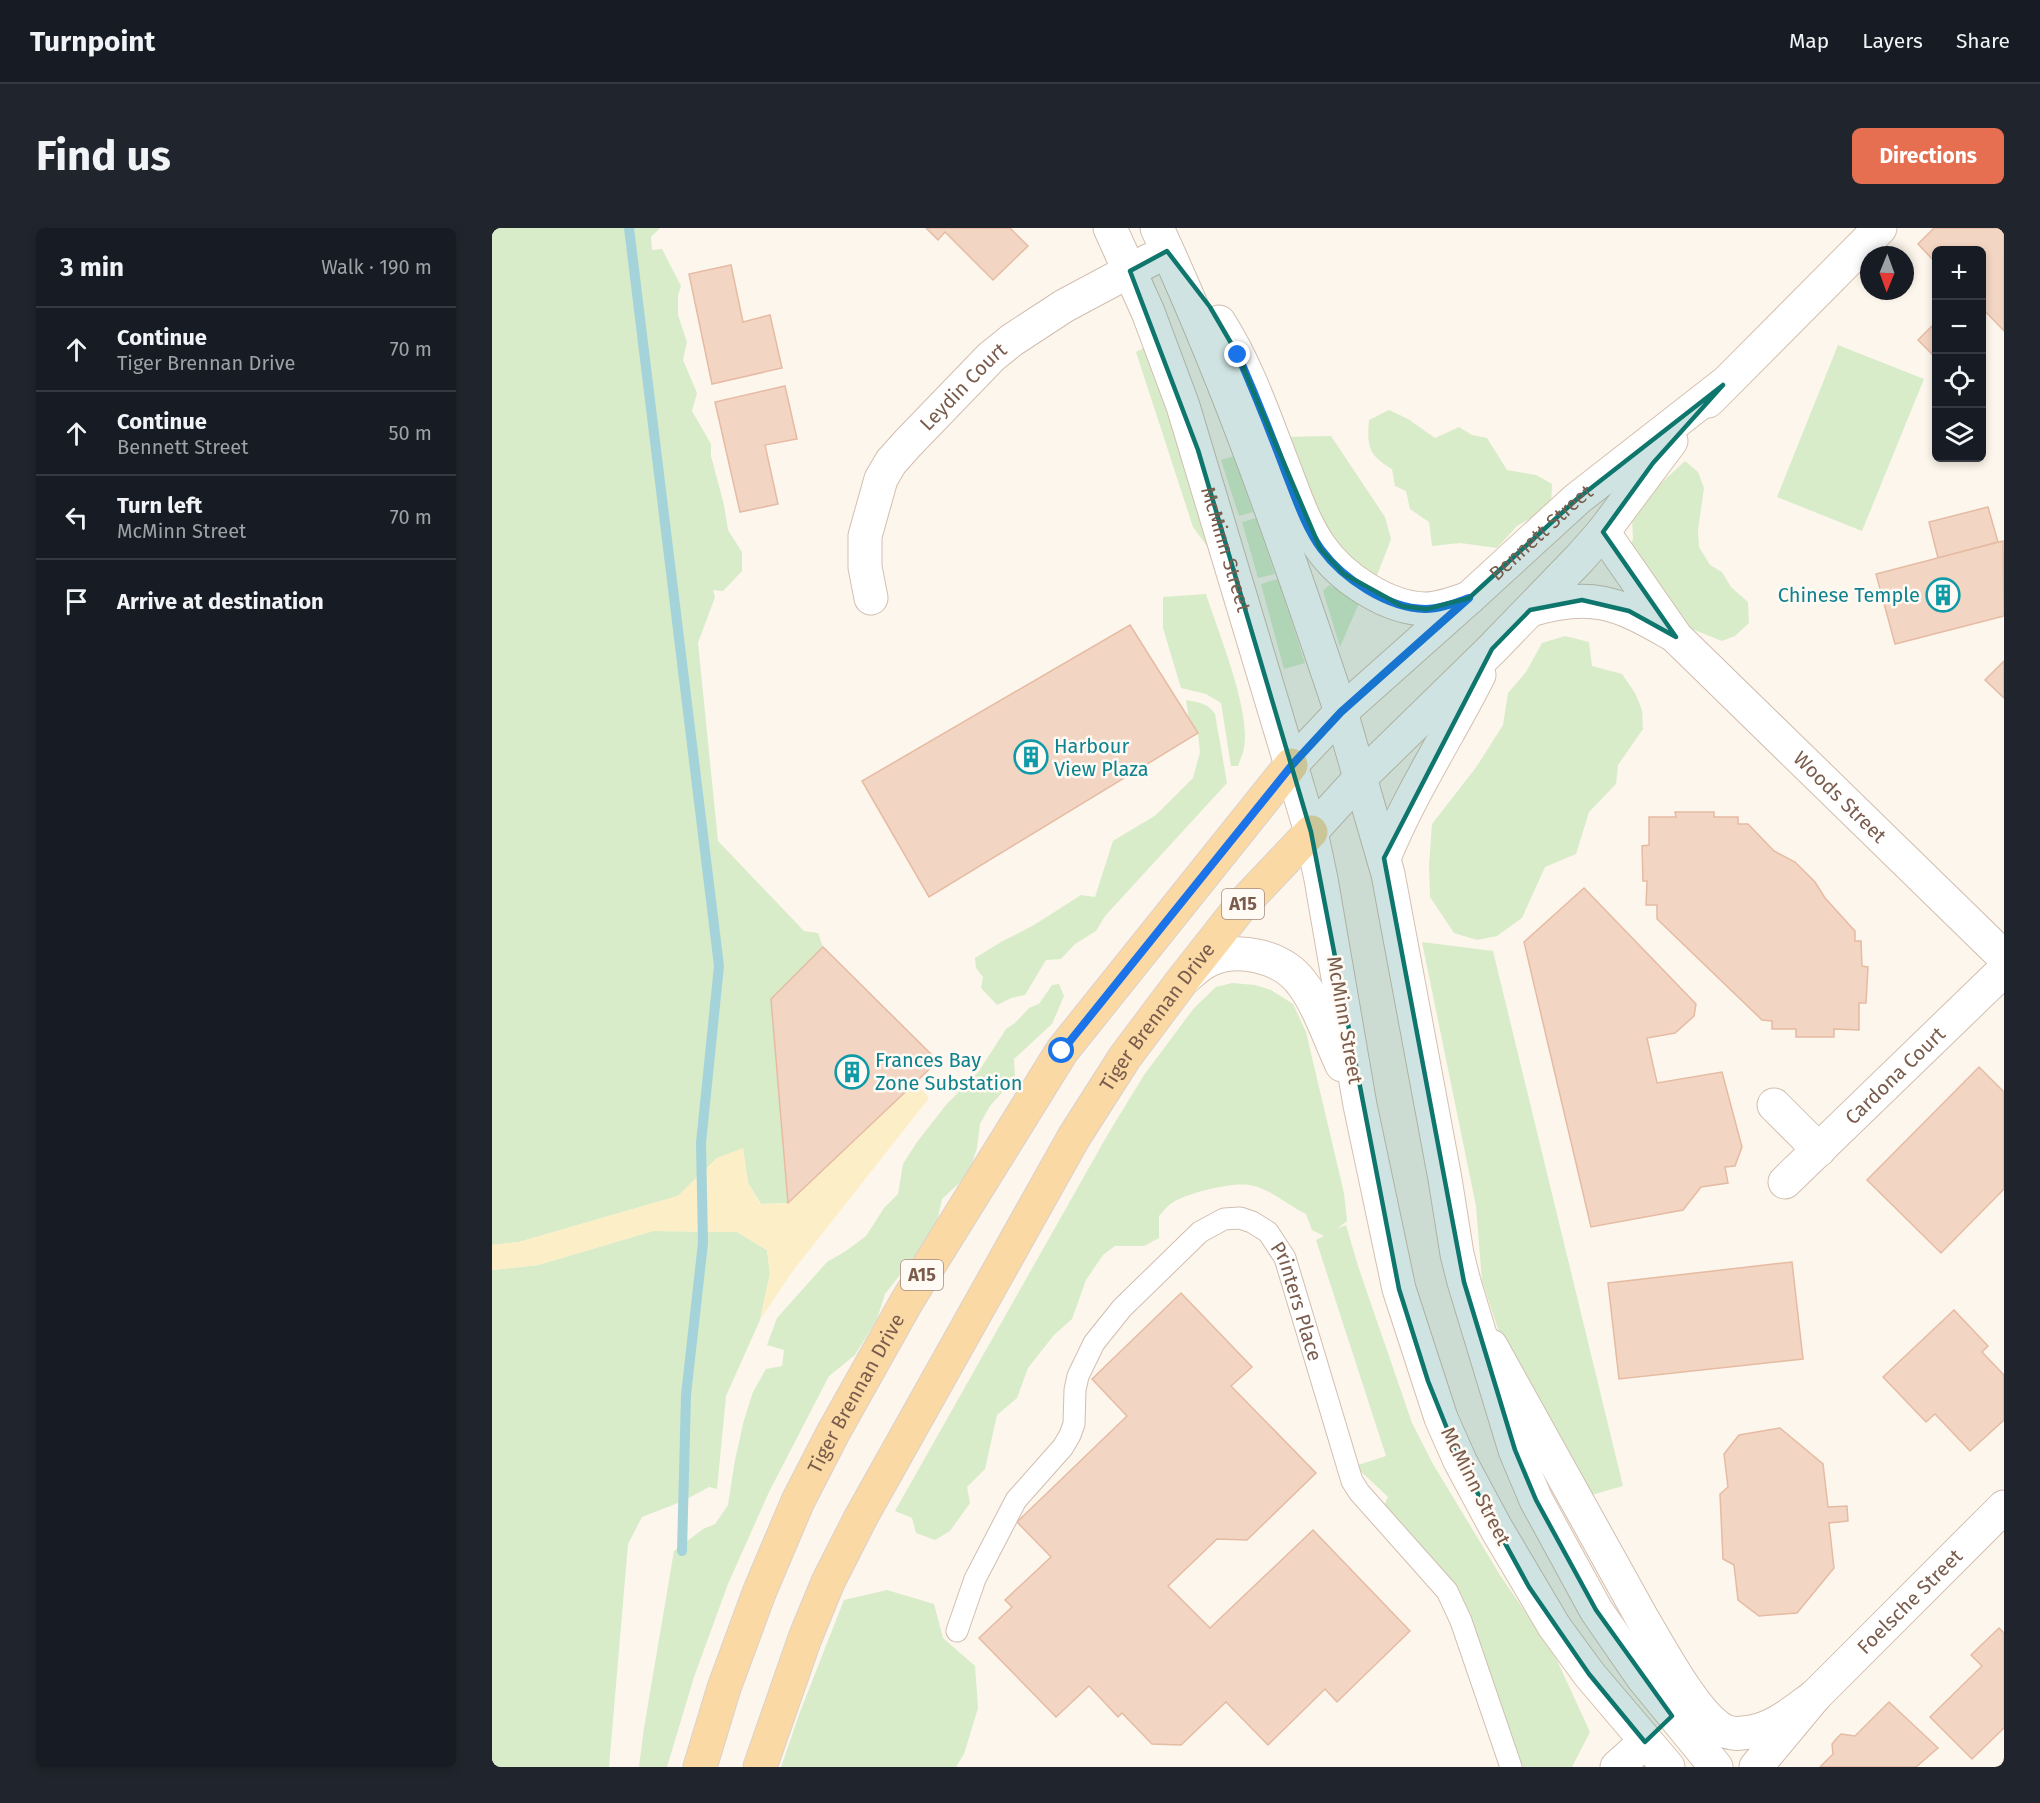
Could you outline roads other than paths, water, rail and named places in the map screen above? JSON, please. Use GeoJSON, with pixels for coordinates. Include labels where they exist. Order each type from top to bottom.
{"type":"FeatureCollection","features":[{"type":"Feature","properties":{"kind":"main road","name":"Tiger Brennan Drive"},"geometry":{"type":"LineString","coordinates":[[700,1767],[728,1677],[759,1593],[798,1501],[907,1300],[1062,1051],[1292,765]]}},
{"type":"Feature","properties":{"kind":"main road","name":"Tiger Brennan Drive"},"geometry":{"type":"LineString","coordinates":[[760,1767],[809,1628],[828,1582],[861,1517],[1074,1137],[1125,1057],[1182,981],[1241,906],[1311,832]]}},
{"type":"Feature","properties":{"kind":"street","name":"McMinn Street"},"geometry":{"type":"LineString","coordinates":[[1110,228],[1167,361],[1198,450],[1311,832],[1360,1105],[1399,1289],[1428,1381],[1460,1461],[1496,1528],[1554,1626],[1589,1674],[1668,1767]]}},
{"type":"Feature","properties":{"kind":"street","name":"Bennett Street"},"geometry":{"type":"LineString","coordinates":[[1311,832],[1361,777],[1530,610],[1603,532],[1683,427],[1880,228]]}},
{"type":"Feature","properties":{"kind":"street","name":"Leydin Court"},"geometry":{"type":"LineString","coordinates":[[871,598],[865,567],[865,536],[881,479],[891,462],[991,357],[1055,311],[1130,271],[1162,239]]}},
{"type":"Feature","properties":{"kind":"street"},"geometry":{"type":"LineString","coordinates":[[1162,239],[1210,307],[1238,355],[1310,531],[1331,561],[1358,584],[1389,602],[1402,606],[1427,609],[1450,605],[1469,598]]}},
{"type":"Feature","properties":{"kind":"street"},"geometry":{"type":"LineString","coordinates":[[1162,239],[1219,370],[1275,516],[1361,777],[1384,858],[1446,1179],[1457,1254],[1515,1450],[1536,1500],[1596,1610],[1672,1716],[1716,1767]]}},
{"type":"Feature","properties":{"kind":"street","name":"Bennett Street"},"geometry":{"type":"LineString","coordinates":[[1292,765],[1341,712],[1577,499],[1723,386]]}},
{"type":"Feature","properties":{"kind":"street","name":"Woods Street"},"geometry":{"type":"LineString","coordinates":[[1603,532],[1676,637],[2004,957]]}},
{"type":"Feature","properties":{"kind":"street","name":"Woods Street"},"geometry":{"type":"LineString","coordinates":[[1530,610],[1567,601],[1599,602],[1629,611],[1676,637]]}},
{"type":"Feature","properties":{"kind":"street","name":"Bennett Street"},"geometry":{"type":"LineString","coordinates":[[1384,858],[1406,808],[1492,649]]}},
{"type":"Feature","properties":{"kind":"street"},"geometry":{"type":"LineString","coordinates":[[1182,981],[1207,961],[1233,955],[1247,954],[1263,957],[1290,969],[1308,993],[1360,1105]]}},
{"type":"Feature","properties":{"kind":"street","name":"Cardona Court"},"geometry":{"type":"LineString","coordinates":[[1785,1182],[2004,970]]}},
{"type":"Feature","properties":{"kind":"street"},"geometry":{"type":"LineString","coordinates":[[1774,1105],[1819,1150]]}},
{"type":"Feature","properties":{"kind":"street","name":"Foelsche Street"},"geometry":{"type":"LineString","coordinates":[[1473,1313],[1666,1658],[1707,1718],[1723,1730],[1733,1733],[1747,1732],[1775,1725],[1815,1696]]}},
{"type":"Feature","properties":{"kind":"street","name":"Foelsche Street"},"geometry":{"type":"LineString","coordinates":[[1756,1767],[1815,1696],[2004,1507]]}},
{"type":"Feature","properties":{"kind":"street"},"geometry":{"type":"LineString","coordinates":[[1617,1767],[1672,1716]]}},
{"type":"Feature","properties":{"kind":"lane","name":"Printers Place"},"geometry":{"type":"LineString","coordinates":[[957,1631],[975,1579],[1016,1500],[1063,1448],[1070,1435],[1074,1424],[1075,1390],[1078,1376],[1094,1343],[1122,1308],[1200,1232],[1224,1219],[1239,1218],[1252,1222],[1268,1233],[1285,1258],[1352,1482],[1450,1598],[1461,1621],[1511,1767]]}},
{"type":"Feature","properties":{"kind":"waterway"},"geometry":{"type":"LineString","coordinates":[[629,228],[719,966],[701,1143],[703,1243],[686,1395],[682,1551]]}},
{"type":"Feature","properties":{"kind":"place","name":"Chinese Temple"},"geometry":{"type":"Point","coordinates":[1943,595]}},
{"type":"Feature","properties":{"kind":"place","name":"Harbour View Plaza"},"geometry":{"type":"Point","coordinates":[1031,757]}},
{"type":"Feature","properties":{"kind":"place","name":"Frances Bay Zone Substation"},"geometry":{"type":"Point","coordinates":[852,1072]}}]}
